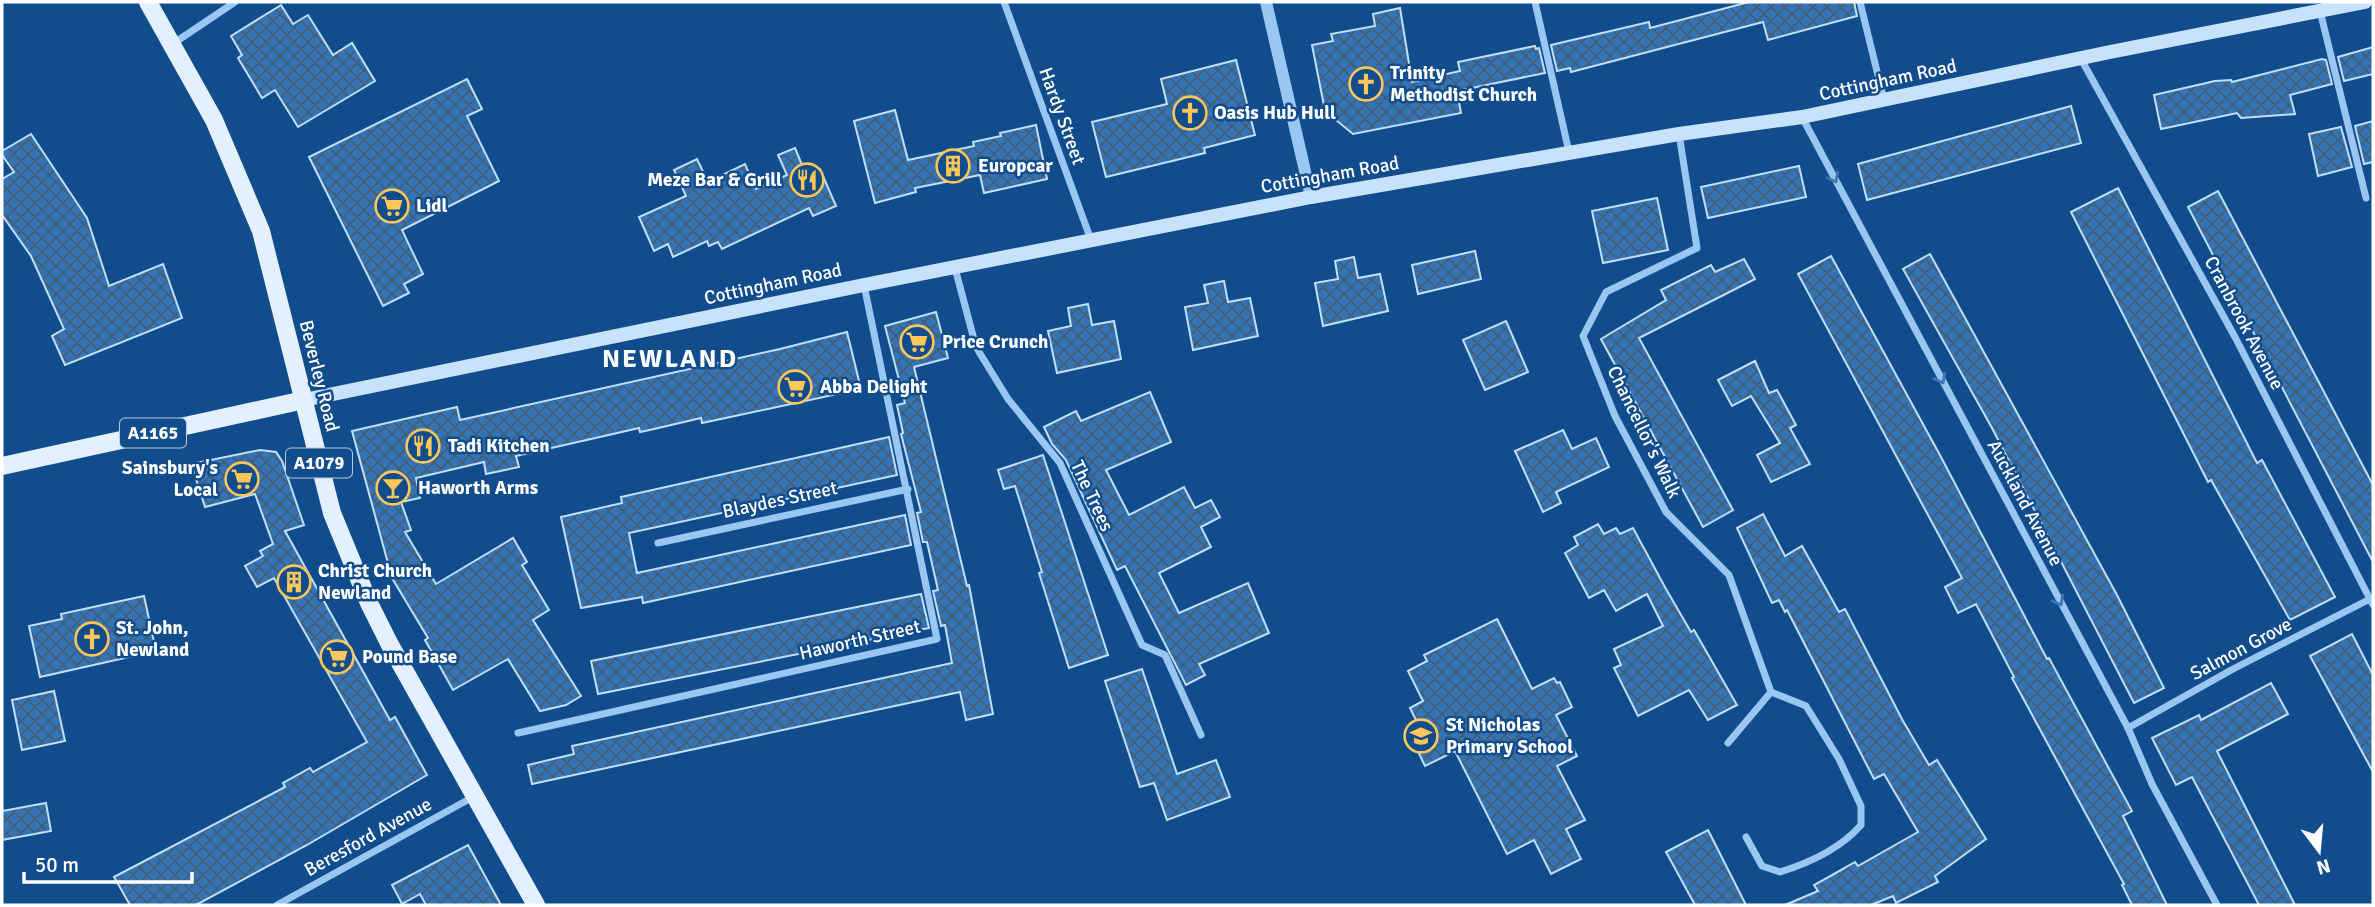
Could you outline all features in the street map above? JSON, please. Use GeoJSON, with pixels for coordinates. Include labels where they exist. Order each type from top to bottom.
{"type":"FeatureCollection","features":[{"type":"Feature","properties":{"kind":"main road","name":"Beverley Road"},"geometry":{"type":"LineString","coordinates":[[149,2],[214,120],[261,231],[332,513],[369,603],[536,905]]}},
{"type":"Feature","properties":{"kind":"main road","name":"Cottingham Road"},"geometry":{"type":"LineString","coordinates":[[304,400],[1311,197],[1679,134],[1802,117],[2320,10],[2338,4],[2365,2]]}},
{"type":"Feature","properties":{"kind":"main road","name":"A1165"},"geometry":{"type":"LineString","coordinates":[[2,466],[304,400]]}},
{"type":"Feature","properties":{"kind":"street"},"geometry":{"type":"LineString","coordinates":[[173,44],[235,2]]}},
{"type":"Feature","properties":{"kind":"street","name":"Hardy Street"},"geometry":{"type":"LineString","coordinates":[[1004,2],[1091,240]]}},
{"type":"Feature","properties":{"kind":"street"},"geometry":{"type":"LineString","coordinates":[[1266,2],[1311,197]]}},
{"type":"Feature","properties":{"kind":"street"},"geometry":{"type":"LineString","coordinates":[[1535,2],[1569,152]]}},
{"type":"Feature","properties":{"kind":"street"},"geometry":{"type":"LineString","coordinates":[[1860,2],[1884,101]]}},
{"type":"Feature","properties":{"kind":"street"},"geometry":{"type":"LineString","coordinates":[[2320,10],[2366,198]]}},
{"type":"Feature","properties":{"kind":"street","name":"Cranbrook Avenue"},"geometry":{"type":"LineString","coordinates":[[2081,58],[2235,337],[2372,602]]}},
{"type":"Feature","properties":{"kind":"street","name":"Auckland Avenue"},"geometry":{"type":"LineString","coordinates":[[1802,117],[2128,728],[2152,784],[2217,905]]}},
{"type":"Feature","properties":{"kind":"street","name":"Chancellor's Walk"},"geometry":{"type":"LineString","coordinates":[[1679,134],[1697,248],[1606,292],[1583,336],[1615,416],[1666,512],[1728,575],[1771,692]]}},
{"type":"Feature","properties":{"kind":"street","name":"The Trees"},"geometry":{"type":"LineString","coordinates":[[955,267],[976,347],[1008,399],[1060,463],[1142,645],[1165,655],[1201,735]]}},
{"type":"Feature","properties":{"kind":"street","name":"Haworth Street"},"geometry":{"type":"LineString","coordinates":[[518,733],[937,639],[864,285]]}},
{"type":"Feature","properties":{"kind":"street","name":"Blaydes Street"},"geometry":{"type":"LineString","coordinates":[[658,543],[908,489]]}},
{"type":"Feature","properties":{"kind":"street","name":"Salmon Grove"},"geometry":{"type":"LineString","coordinates":[[2128,728],[2233,669],[2372,602]]}},
{"type":"Feature","properties":{"kind":"street"},"geometry":{"type":"LineString","coordinates":[[1728,743],[1771,692],[1806,706],[1839,760],[1861,806],[1861,825],[1850,837],[1830,850],[1780,872],[1762,866],[1746,837]]}},
{"type":"Feature","properties":{"kind":"street","name":"Beresford Avenue"},"geometry":{"type":"LineString","coordinates":[[277,905],[474,796]]}},
{"type":"Feature","properties":{"kind":"building"},"geometry":{"type":"Polygon","coordinates":[[[1749,2],[1854,2],[1857,16],[1768,40],[1763,22],[1571,72],[1570,68],[1557,71],[1551,45],[1649,22],[1650,28],[1749,2]]]}},
{"type":"Feature","properties":{"kind":"building"},"geometry":{"type":"Polygon","coordinates":[[[281,5],[293,24],[308,15],[333,55],[352,43],[375,81],[298,127],[275,90],[262,98],[238,58],[242,55],[231,36],[281,5]]]}},
{"type":"Feature","properties":{"kind":"building","name":"Trinity Methodist Church"},"geometry":{"type":"Polygon","coordinates":[[[1400,8],[1412,82],[1460,71],[1458,62],[1535,46],[1536,49],[1539,48],[1545,73],[1457,91],[1461,113],[1353,134],[1325,111],[1312,45],[1333,41],[1331,34],[1375,26],[1373,14],[1400,8]]]}},
{"type":"Feature","properties":{"kind":"building"},"geometry":{"type":"Polygon","coordinates":[[[2373,47],[2373,74],[2344,81],[2338,57],[2373,47]]]}},
{"type":"Feature","properties":{"kind":"building","name":"Oasis Hub Hull"},"geometry":{"type":"Polygon","coordinates":[[[1236,60],[1255,135],[1204,148],[1205,153],[1106,177],[1092,122],[1167,104],[1161,79],[1236,60]]]}},
{"type":"Feature","properties":{"kind":"building"},"geometry":{"type":"Polygon","coordinates":[[[2326,60],[2332,84],[2290,95],[2295,114],[2241,118],[2237,113],[2161,129],[2154,95],[2215,81],[2232,82],[2326,60]]]}},
{"type":"Feature","properties":{"kind":"building","name":"Lidl"},"geometry":{"type":"Polygon","coordinates":[[[467,79],[482,109],[467,116],[499,181],[402,230],[423,274],[404,284],[409,293],[383,306],[309,157],[467,79]]]}},
{"type":"Feature","properties":{"kind":"building"},"geometry":{"type":"Polygon","coordinates":[[[2071,106],[2081,143],[1867,200],[1858,164],[2071,106]]]}},
{"type":"Feature","properties":{"kind":"building"},"geometry":{"type":"Polygon","coordinates":[[[895,110],[908,160],[974,146],[973,142],[1036,125],[1047,179],[984,193],[980,175],[915,188],[916,192],[875,203],[854,121],[895,110]]]}},
{"type":"Feature","properties":{"kind":"building"},"geometry":{"type":"Polygon","coordinates":[[[2373,121],[2373,162],[2364,164],[2355,126],[2373,121]]]}},
{"type":"Feature","properties":{"kind":"building"},"geometry":{"type":"Polygon","coordinates":[[[2341,127],[2352,167],[2318,176],[2309,134],[2341,127]]]}},
{"type":"Feature","properties":{"kind":"building"},"geometry":{"type":"Polygon","coordinates":[[[31,134],[87,218],[109,286],[163,264],[182,318],[65,365],[52,336],[64,329],[31,256],[2,215],[2,179],[14,172],[2,151],[31,134]]]}},
{"type":"Feature","properties":{"kind":"building"},"geometry":{"type":"Polygon","coordinates":[[[795,148],[806,175],[820,169],[836,206],[813,216],[809,208],[722,249],[718,242],[709,246],[707,241],[673,257],[668,244],[654,251],[639,217],[686,196],[674,170],[697,159],[708,182],[745,164],[756,189],[787,175],[778,155],[795,148]]]}},
{"type":"Feature","properties":{"kind":"building"},"geometry":{"type":"Polygon","coordinates":[[[1799,166],[1806,197],[1708,218],[1701,187],[1799,166]]]}},
{"type":"Feature","properties":{"kind":"building"},"geometry":{"type":"Polygon","coordinates":[[[2118,188],[2257,463],[2262,460],[2335,597],[2290,620],[2211,480],[2208,482],[2071,212],[2118,188]]]}},
{"type":"Feature","properties":{"kind":"building"},"geometry":{"type":"Polygon","coordinates":[[[2218,191],[2373,485],[2373,562],[2188,207],[2218,191]]]}},
{"type":"Feature","properties":{"kind":"building"},"geometry":{"type":"Polygon","coordinates":[[[1657,198],[1668,250],[1603,263],[1592,211],[1657,198]]]}},
{"type":"Feature","properties":{"kind":"building"},"geometry":{"type":"Polygon","coordinates":[[[1475,251],[1481,279],[1418,294],[1412,265],[1475,251]]]}},
{"type":"Feature","properties":{"kind":"building"},"geometry":{"type":"Polygon","coordinates":[[[1930,254],[2117,595],[2164,688],[2134,703],[1992,428],[1903,269],[1930,254]]]}},
{"type":"Feature","properties":{"kind":"building"},"geometry":{"type":"Polygon","coordinates":[[[1831,256],[2047,659],[2049,658],[2132,811],[2123,816],[2167,905],[2132,905],[2122,885],[2124,884],[2012,678],[2014,677],[1976,604],[1958,613],[1945,587],[1962,578],[1798,274],[1831,256]]]}},
{"type":"Feature","properties":{"kind":"building"},"geometry":{"type":"Polygon","coordinates":[[[1354,257],[1358,278],[1380,274],[1388,311],[1323,326],[1315,283],[1338,279],[1335,261],[1354,257]]]}},
{"type":"Feature","properties":{"kind":"building"},"geometry":{"type":"Polygon","coordinates":[[[1744,259],[1755,279],[1639,338],[1733,510],[1703,527],[1601,339],[1666,300],[1661,290],[1711,265],[1715,272],[1744,259]]]}},
{"type":"Feature","properties":{"kind":"building"},"geometry":{"type":"Polygon","coordinates":[[[1224,281],[1228,302],[1250,298],[1258,336],[1193,350],[1185,307],[1208,303],[1204,285],[1224,281]]]}},
{"type":"Feature","properties":{"kind":"building"},"geometry":{"type":"Polygon","coordinates":[[[1088,304],[1092,325],[1114,321],[1121,359],[1057,373],[1048,331],[1071,326],[1068,308],[1088,304]]]}},
{"type":"Feature","properties":{"kind":"building"},"geometry":{"type":"Polygon","coordinates":[[[936,312],[948,358],[914,367],[967,586],[969,585],[993,714],[966,720],[960,692],[532,784],[528,765],[574,754],[572,746],[952,663],[945,625],[941,626],[933,591],[938,590],[927,542],[923,542],[917,513],[921,512],[901,434],[903,433],[897,405],[905,403],[885,326],[936,312]]]}},
{"type":"Feature","properties":{"kind":"building"},"geometry":{"type":"Polygon","coordinates":[[[1506,321],[1528,372],[1485,390],[1463,340],[1506,321]]]}},
{"type":"Feature","properties":{"kind":"building"},"geometry":{"type":"Polygon","coordinates":[[[847,332],[861,389],[702,423],[701,418],[640,432],[639,428],[516,456],[519,467],[486,474],[484,462],[416,478],[420,498],[401,502],[411,530],[405,532],[436,584],[513,538],[527,562],[522,565],[549,610],[533,620],[581,696],[566,705],[540,711],[508,659],[453,690],[425,640],[428,638],[392,578],[352,431],[457,407],[460,420],[847,332]]]}},
{"type":"Feature","properties":{"kind":"building"},"geometry":{"type":"Polygon","coordinates":[[[1755,361],[1769,393],[1777,390],[1796,425],[1790,428],[1810,464],[1771,482],[1757,455],[1780,443],[1751,396],[1732,406],[1718,380],[1755,361]]]}},
{"type":"Feature","properties":{"kind":"building"},"geometry":{"type":"Polygon","coordinates":[[[1150,392],[1171,442],[1106,470],[1129,515],[1184,487],[1195,508],[1211,500],[1220,517],[1201,527],[1211,547],[1159,573],[1179,613],[1248,583],[1269,633],[1199,664],[1205,675],[1186,685],[1125,566],[1117,570],[1066,460],[1052,444],[1044,427],[1076,411],[1081,421],[1150,392]]]}},
{"type":"Feature","properties":{"kind":"building"},"geometry":{"type":"Polygon","coordinates":[[[1563,430],[1572,449],[1596,438],[1609,467],[1556,492],[1561,503],[1543,512],[1515,451],[1563,430]]]}},
{"type":"Feature","properties":{"kind":"building"},"geometry":{"type":"Polygon","coordinates":[[[889,437],[897,475],[629,533],[637,573],[905,515],[911,545],[643,603],[642,597],[581,608],[561,517],[622,503],[621,497],[889,437]]]}},
{"type":"Feature","properties":{"kind":"building"},"geometry":{"type":"Polygon","coordinates":[[[260,450],[276,452],[282,461],[304,525],[285,531],[390,720],[395,717],[427,775],[307,845],[196,905],[130,905],[114,877],[285,787],[283,783],[310,768],[313,772],[367,742],[274,578],[257,587],[245,566],[263,556],[260,551],[273,544],[255,494],[205,507],[191,464],[260,450]]]}},
{"type":"Feature","properties":{"kind":"building"},"geometry":{"type":"Polygon","coordinates":[[[1043,455],[1108,655],[1069,668],[1015,486],[1004,489],[998,470],[1043,455]]]}},
{"type":"Feature","properties":{"kind":"building"},"geometry":{"type":"Polygon","coordinates":[[[1763,514],[1785,556],[1802,546],[1839,612],[1845,609],[1929,765],[1937,760],[1986,839],[1935,876],[1938,882],[1896,903],[1893,896],[1871,905],[1785,905],[1818,891],[1814,885],[1855,862],[1858,866],[1918,832],[1884,774],[1874,779],[1787,610],[1785,612],[1779,600],[1772,603],[1737,528],[1763,514]]]}},
{"type":"Feature","properties":{"kind":"building"},"geometry":{"type":"Polygon","coordinates":[[[1598,524],[1604,534],[1616,528],[1620,534],[1633,528],[1691,632],[1694,630],[1737,705],[1708,720],[1689,690],[1638,716],[1614,668],[1621,665],[1614,649],[1663,626],[1647,594],[1616,611],[1604,590],[1589,598],[1565,553],[1578,545],[1574,537],[1598,524]]]}},
{"type":"Feature","properties":{"kind":"building"},"geometry":{"type":"Polygon","coordinates":[[[921,594],[929,628],[598,694],[591,661],[921,594]]]}},
{"type":"Feature","properties":{"kind":"building","name":"St. John, Newland"},"geometry":{"type":"Polygon","coordinates":[[[144,596],[156,651],[40,677],[29,626],[62,619],[61,614],[144,596]]]}},
{"type":"Feature","properties":{"kind":"building"},"geometry":{"type":"Polygon","coordinates":[[[1497,619],[1532,689],[1554,678],[1557,683],[1560,682],[1572,707],[1556,715],[1577,756],[1557,766],[1585,820],[1566,829],[1581,859],[1551,874],[1534,840],[1507,854],[1455,751],[1425,766],[1411,737],[1422,732],[1410,708],[1423,701],[1408,671],[1427,661],[1424,655],[1497,619]]]}},
{"type":"Feature","properties":{"kind":"building"},"geometry":{"type":"Polygon","coordinates":[[[2352,634],[2373,675],[2373,772],[2310,656],[2352,634]]]}},
{"type":"Feature","properties":{"kind":"building"},"geometry":{"type":"Polygon","coordinates":[[[1142,669],[1177,774],[1216,760],[1230,797],[1167,820],[1154,783],[1140,787],[1105,681],[1142,669]]]}},
{"type":"Feature","properties":{"kind":"building"},"geometry":{"type":"Polygon","coordinates":[[[2271,683],[2288,714],[2217,751],[2295,905],[2259,905],[2192,777],[2176,785],[2152,738],[2199,715],[2201,720],[2271,683]]]}},
{"type":"Feature","properties":{"kind":"building"},"geometry":{"type":"Polygon","coordinates":[[[54,691],[65,741],[22,750],[12,700],[54,691]]]}},
{"type":"Feature","properties":{"kind":"building"},"geometry":{"type":"Polygon","coordinates":[[[46,803],[51,831],[2,840],[2,811],[46,803]]]}},
{"type":"Feature","properties":{"kind":"building"},"geometry":{"type":"Polygon","coordinates":[[[1708,830],[1746,905],[1695,905],[1666,852],[1708,830]]]}},
{"type":"Feature","properties":{"kind":"building"},"geometry":{"type":"Polygon","coordinates":[[[468,845],[501,905],[426,905],[420,894],[402,904],[392,885],[468,845]]]}},
{"type":"Feature","properties":{"kind":"place","name":"Trinity Methodist Church"},"geometry":{"type":"Point","coordinates":[1366,84]}},
{"type":"Feature","properties":{"kind":"place","name":"Oasis Hub Hull"},"geometry":{"type":"Point","coordinates":[1190,113]}},
{"type":"Feature","properties":{"kind":"place","name":"Europcar"},"geometry":{"type":"Point","coordinates":[953,166]}},
{"type":"Feature","properties":{"kind":"place","name":"Meze Bar & Grill"},"geometry":{"type":"Point","coordinates":[807,180]}},
{"type":"Feature","properties":{"kind":"place","name":"Lidl"},"geometry":{"type":"Point","coordinates":[392,206]}},
{"type":"Feature","properties":{"kind":"place","name":"Price Crunch"},"geometry":{"type":"Point","coordinates":[917,342]}},
{"type":"Feature","properties":{"kind":"place","name":"Abba Delight"},"geometry":{"type":"Point","coordinates":[795,387]}},
{"type":"Feature","properties":{"kind":"place","name":"Tadi Kitchen"},"geometry":{"type":"Point","coordinates":[423,446]}},
{"type":"Feature","properties":{"kind":"place","name":"Sainsbury's Local"},"geometry":{"type":"Point","coordinates":[242,479]}},
{"type":"Feature","properties":{"kind":"place","name":"Haworth Arms"},"geometry":{"type":"Point","coordinates":[393,488]}},
{"type":"Feature","properties":{"kind":"place","name":"Christ Church Newland"},"geometry":{"type":"Point","coordinates":[294,582]}},
{"type":"Feature","properties":{"kind":"place","name":"St. John, Newland"},"geometry":{"type":"Point","coordinates":[92,639]}},
{"type":"Feature","properties":{"kind":"place","name":"Pound Base"},"geometry":{"type":"Point","coordinates":[337,657]}},
{"type":"Feature","properties":{"kind":"place","name":"St Nicholas Primary School"},"geometry":{"type":"Point","coordinates":[1421,736]}},
{"type":"Feature","properties":{"kind":"district","name":"NEWLAND"},"geometry":{"type":"Point","coordinates":[670,359]}}]}
